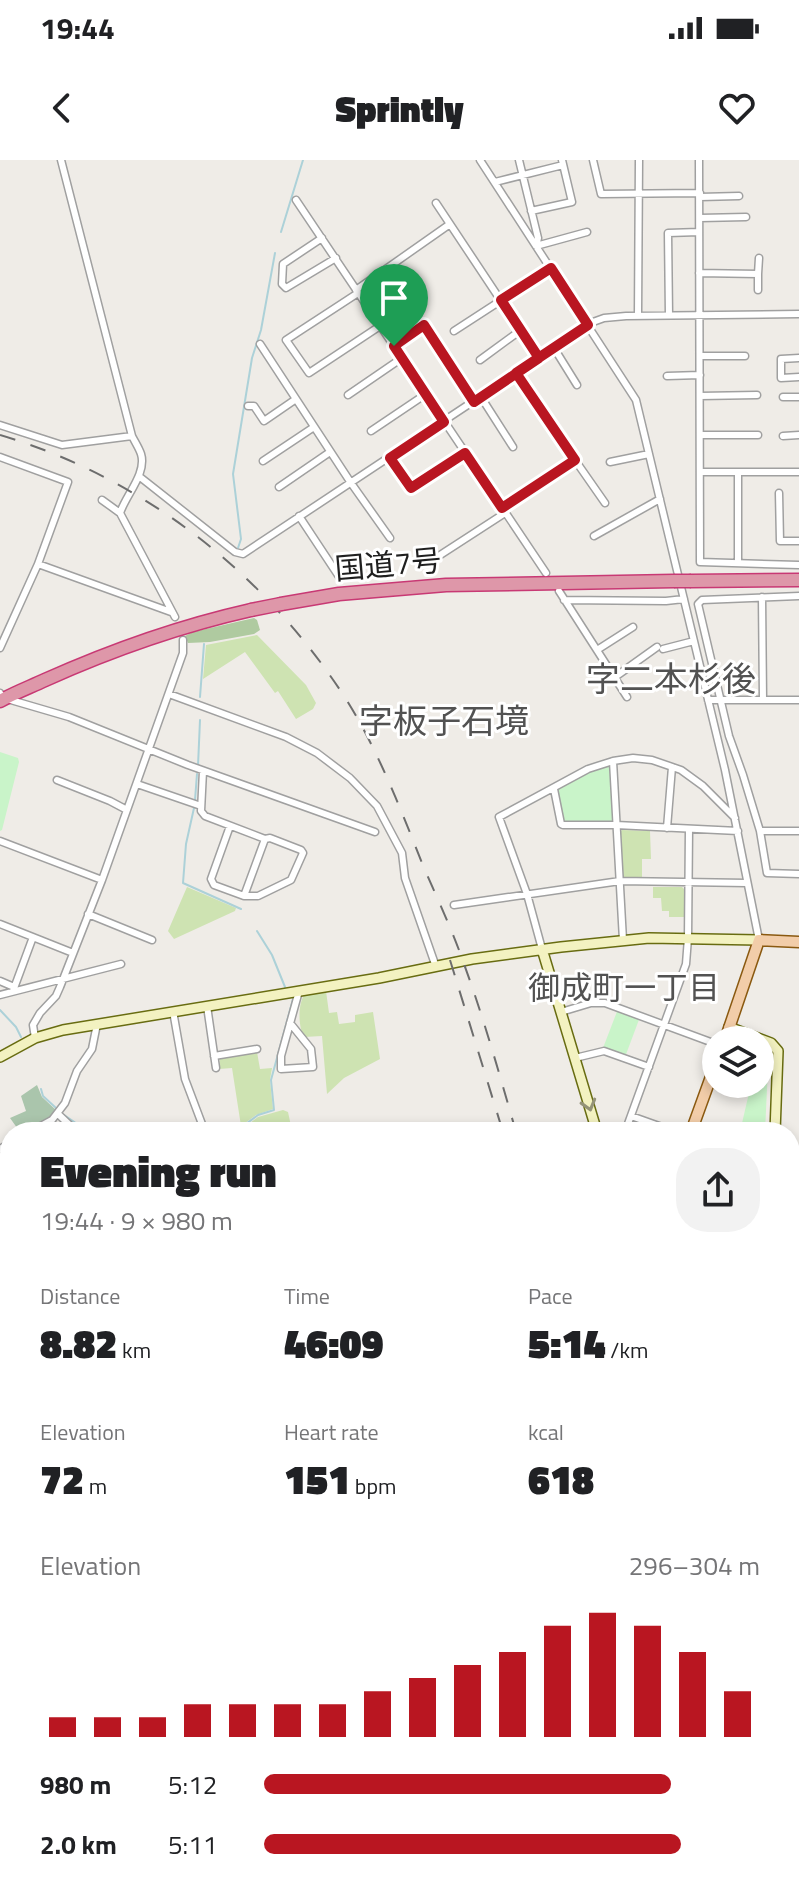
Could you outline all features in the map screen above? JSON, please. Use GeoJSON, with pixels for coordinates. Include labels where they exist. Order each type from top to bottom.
{"type":"FeatureCollection","features":[{"type":"Feature","properties":{"kind":"highway","name":"国道7号"},"geometry":{"type":"LineString","coordinates":[[1,697],[190,625],[339,594],[525,582],[799,580]]}},
{"type":"Feature","properties":{"kind":"main road"},"geometry":{"type":"LineString","coordinates":[[729,1026],[759,940],[799,942]]}},
{"type":"Feature","properties":{"kind":"main road"},"geometry":{"type":"LineString","coordinates":[[695,1122],[703,1098]]}},
{"type":"Feature","properties":{"kind":"street"},"geometry":{"type":"LineString","coordinates":[[61,160],[132,436],[142,456],[140,477],[130,490],[120,513]]}},
{"type":"Feature","properties":{"kind":"street"},"geometry":{"type":"LineString","coordinates":[[0,1057],[35,1038],[97,1024],[472,959],[623,940],[759,940],[738,831],[636,400],[480,160]]}},
{"type":"Feature","properties":{"kind":"street"},"geometry":{"type":"LineString","coordinates":[[519,160],[538,238],[536,246]]}},
{"type":"Feature","properties":{"kind":"street"},"geometry":{"type":"LineString","coordinates":[[593,160],[601,194],[739,196]]}},
{"type":"Feature","properties":{"kind":"street"},"geometry":{"type":"LineString","coordinates":[[638,315],[639,160]]}},
{"type":"Feature","properties":{"kind":"street"},"geometry":{"type":"LineString","coordinates":[[699,160],[700,562],[799,565]]}},
{"type":"Feature","properties":{"kind":"street"},"geometry":{"type":"LineString","coordinates":[[495,182],[563,163],[572,202],[531,211]]}},
{"type":"Feature","properties":{"kind":"street"},"geometry":{"type":"LineString","coordinates":[[296,200],[546,573]]}},
{"type":"Feature","properties":{"kind":"street"},"geometry":{"type":"LineString","coordinates":[[436,203],[539,358]]}},
{"type":"Feature","properties":{"kind":"street"},"geometry":{"type":"LineString","coordinates":[[700,218],[746,217]]}},
{"type":"Feature","properties":{"kind":"street"},"geometry":{"type":"LineString","coordinates":[[380,326],[309,373],[286,340],[450,224]]}},
{"type":"Feature","properties":{"kind":"street"},"geometry":{"type":"LineString","coordinates":[[536,246],[587,232]]}},
{"type":"Feature","properties":{"kind":"street"},"geometry":{"type":"LineString","coordinates":[[669,315],[668,233],[699,232]]}},
{"type":"Feature","properties":{"kind":"street"},"geometry":{"type":"LineString","coordinates":[[322,238],[283,264],[282,284],[286,288],[336,258]]}},
{"type":"Feature","properties":{"kind":"street"},"geometry":{"type":"LineString","coordinates":[[758,290],[759,258]]}},
{"type":"Feature","properties":{"kind":"street"},"geometry":{"type":"LineString","coordinates":[[454,331],[551,268]]}},
{"type":"Feature","properties":{"kind":"street"},"geometry":{"type":"LineString","coordinates":[[699,273],[758,274]]}},
{"type":"Feature","properties":{"kind":"street"},"geometry":{"type":"LineString","coordinates":[[140,477],[235,552],[243,554],[588,325],[604,318],[799,314]]}},
{"type":"Feature","properties":{"kind":"street"},"geometry":{"type":"LineString","coordinates":[[394,346],[424,325],[513,447]]}},
{"type":"Feature","properties":{"kind":"street"},"geometry":{"type":"LineString","coordinates":[[480,360],[521,330]]}},
{"type":"Feature","properties":{"kind":"street"},"geometry":{"type":"LineString","coordinates":[[260,344],[390,538]]}},
{"type":"Feature","properties":{"kind":"street"},"geometry":{"type":"LineString","coordinates":[[554,348],[577,385]]}},
{"type":"Feature","properties":{"kind":"street"},"geometry":{"type":"LineString","coordinates":[[700,356],[745,356]]}},
{"type":"Feature","properties":{"kind":"street"},"geometry":{"type":"LineString","coordinates":[[348,395],[402,358]]}},
{"type":"Feature","properties":{"kind":"street"},"geometry":{"type":"LineString","coordinates":[[799,358],[781,359],[781,378],[799,377]]}},
{"type":"Feature","properties":{"kind":"street"},"geometry":{"type":"LineString","coordinates":[[516,373],[605,503]]}},
{"type":"Feature","properties":{"kind":"street"},"geometry":{"type":"LineString","coordinates":[[667,376],[700,375]]}},
{"type":"Feature","properties":{"kind":"street"},"geometry":{"type":"LineString","coordinates":[[371,431],[426,394]]}},
{"type":"Feature","properties":{"kind":"street"},"geometry":{"type":"LineString","coordinates":[[700,396],[757,395]]}},
{"type":"Feature","properties":{"kind":"street"},"geometry":{"type":"LineString","coordinates":[[783,397],[799,397]]}},
{"type":"Feature","properties":{"kind":"street"},"geometry":{"type":"LineString","coordinates":[[248,406],[254,406],[264,421],[296,399]]}},
{"type":"Feature","properties":{"kind":"street"},"geometry":{"type":"LineString","coordinates":[[0,425],[62,445],[132,436]]}},
{"type":"Feature","properties":{"kind":"street"},"geometry":{"type":"LineString","coordinates":[[263,461],[314,427]]}},
{"type":"Feature","properties":{"kind":"street"},"geometry":{"type":"LineString","coordinates":[[700,435],[758,435]]}},
{"type":"Feature","properties":{"kind":"street"},"geometry":{"type":"LineString","coordinates":[[783,436],[799,435]]}},
{"type":"Feature","properties":{"kind":"street"},"geometry":{"type":"LineString","coordinates":[[279,487],[330,452]]}},
{"type":"Feature","properties":{"kind":"street"},"geometry":{"type":"LineString","coordinates":[[390,458],[411,488],[465,453]]}},
{"type":"Feature","properties":{"kind":"street"},"geometry":{"type":"LineString","coordinates":[[610,462],[649,454]]}},
{"type":"Feature","properties":{"kind":"street"},"geometry":{"type":"LineString","coordinates":[[0,457],[68,482],[38,564],[0,648]]}},
{"type":"Feature","properties":{"kind":"street"},"geometry":{"type":"LineString","coordinates":[[434,559],[575,460]]}},
{"type":"Feature","properties":{"kind":"street"},"geometry":{"type":"LineString","coordinates":[[701,472],[799,472]]}},
{"type":"Feature","properties":{"kind":"street"},"geometry":{"type":"LineString","coordinates":[[738,472],[738,563]]}},
{"type":"Feature","properties":{"kind":"street"},"geometry":{"type":"LineString","coordinates":[[779,493],[780,541],[799,541]]}},
{"type":"Feature","properties":{"kind":"street"},"geometry":{"type":"LineString","coordinates":[[594,536],[660,499]]}},
{"type":"Feature","properties":{"kind":"street"},"geometry":{"type":"LineString","coordinates":[[38,564],[173,614],[120,513],[102,500]]}},
{"type":"Feature","properties":{"kind":"street"},"geometry":{"type":"LineString","coordinates":[[299,516],[340,578]]}},
{"type":"Feature","properties":{"kind":"street"},"geometry":{"type":"LineString","coordinates":[[559,591],[627,697]]}},
{"type":"Feature","properties":{"kind":"street"},"geometry":{"type":"LineString","coordinates":[[799,596],[702,600],[698,604],[729,736],[760,831],[767,873],[799,874]]}},
{"type":"Feature","properties":{"kind":"street"},"geometry":{"type":"LineString","coordinates":[[762,597],[763,700]]}},
{"type":"Feature","properties":{"kind":"street"},"geometry":{"type":"LineString","coordinates":[[564,600],[684,599]]}},
{"type":"Feature","properties":{"kind":"street"},"geometry":{"type":"LineString","coordinates":[[597,650],[633,627]]}},
{"type":"Feature","properties":{"kind":"street"},"geometry":{"type":"LineString","coordinates":[[35,1038],[33,1025],[56,996],[102,880],[183,653],[183,640]]}},
{"type":"Feature","properties":{"kind":"street"},"geometry":{"type":"LineString","coordinates":[[615,677],[660,648],[694,641]]}},
{"type":"Feature","properties":{"kind":"street"},"geometry":{"type":"LineString","coordinates":[[169,694],[286,737],[317,753],[350,778],[377,806],[402,853],[405,878],[436,967]]}},
{"type":"Feature","properties":{"kind":"street"},"geometry":{"type":"LineString","coordinates":[[1,697],[69,717],[203,771],[375,832]]}},
{"type":"Feature","properties":{"kind":"street"},"geometry":{"type":"LineString","coordinates":[[708,700],[799,700]]}},
{"type":"Feature","properties":{"kind":"street"},"geometry":{"type":"LineString","coordinates":[[594,1122],[527,894],[499,817],[588,769],[633,758],[652,760],[681,770],[703,786],[735,818]]}},
{"type":"Feature","properties":{"kind":"street"},"geometry":{"type":"LineString","coordinates":[[613,761],[623,940]]}},
{"type":"Feature","properties":{"kind":"street"},"geometry":{"type":"LineString","coordinates":[[667,828],[672,767]]}},
{"type":"Feature","properties":{"kind":"street"},"geometry":{"type":"LineString","coordinates":[[203,771],[201,811],[205,816],[301,850],[303,853],[294,877],[258,896],[244,896],[211,882],[230,826]]}},
{"type":"Feature","properties":{"kind":"street"},"geometry":{"type":"LineString","coordinates":[[57,780],[127,810]]}},
{"type":"Feature","properties":{"kind":"street"},"geometry":{"type":"LineString","coordinates":[[137,784],[201,806]]}},
{"type":"Feature","properties":{"kind":"street"},"geometry":{"type":"LineString","coordinates":[[554,789],[563,825],[738,831]]}},
{"type":"Feature","properties":{"kind":"street"},"geometry":{"type":"LineString","coordinates":[[629,1122],[686,964],[689,829]]}},
{"type":"Feature","properties":{"kind":"street"},"geometry":{"type":"LineString","coordinates":[[760,831],[799,831]]}},
{"type":"Feature","properties":{"kind":"street"},"geometry":{"type":"LineString","coordinates":[[244,896],[265,839]]}},
{"type":"Feature","properties":{"kind":"street"},"geometry":{"type":"LineString","coordinates":[[0,841],[102,880]]}},
{"type":"Feature","properties":{"kind":"street"},"geometry":{"type":"LineString","coordinates":[[454,905],[620,881],[747,883]]}},
{"type":"Feature","properties":{"kind":"street"},"geometry":{"type":"LineString","coordinates":[[88,914],[152,940]]}},
{"type":"Feature","properties":{"kind":"street"},"geometry":{"type":"LineString","coordinates":[[0,924],[73,953]]}},
{"type":"Feature","properties":{"kind":"street"},"geometry":{"type":"LineString","coordinates":[[14,989],[33,937]]}},
{"type":"Feature","properties":{"kind":"street"},"geometry":{"type":"LineString","coordinates":[[0,995],[121,964]]}},
{"type":"Feature","properties":{"kind":"street"},"geometry":{"type":"LineString","coordinates":[[0,981],[14,989]]}},
{"type":"Feature","properties":{"kind":"street"},"geometry":{"type":"LineString","coordinates":[[290,1023],[311,1049],[313,1067],[281,1069],[281,1056],[290,1023],[299,991]]}},
{"type":"Feature","properties":{"kind":"street"},"geometry":{"type":"LineString","coordinates":[[561,1012],[599,1002],[702,1039]]}},
{"type":"Feature","properties":{"kind":"street"},"geometry":{"type":"LineString","coordinates":[[207,1006],[216,1068]]}},
{"type":"Feature","properties":{"kind":"street"},"geometry":{"type":"LineString","coordinates":[[173,1011],[185,1079],[201,1122]]}},
{"type":"Feature","properties":{"kind":"street"},"geometry":{"type":"LineString","coordinates":[[48,1122],[65,1103],[77,1071],[92,1049],[97,1024]]}},
{"type":"Feature","properties":{"kind":"street"},"geometry":{"type":"LineString","coordinates":[[774,1046],[778,1051],[775,1122]]}},
{"type":"Feature","properties":{"kind":"street"},"geometry":{"type":"LineString","coordinates":[[214,1056],[257,1049]]}},
{"type":"Feature","properties":{"kind":"street"},"geometry":{"type":"LineString","coordinates":[[575,1058],[604,1051],[649,1067]]}},
{"type":"Feature","properties":{"kind":"street"},"geometry":{"type":"LineString","coordinates":[[58,1114],[66,1122]]}},
{"type":"Feature","properties":{"kind":"street"},"geometry":{"type":"LineString","coordinates":[[631,1116],[648,1122]]}},
{"type":"Feature","properties":{"kind":"green space"},"geometry":{"type":"Polygon","coordinates":[[[254,618],[260,630],[254,634],[188,643],[185,636],[193,632],[254,618]]]}},
{"type":"Feature","properties":{"kind":"green space"},"geometry":{"type":"Polygon","coordinates":[[[257,635],[306,685],[316,703],[313,709],[296,719],[278,691],[275,693],[245,652],[203,679],[206,645],[257,635]]]}},
{"type":"Feature","properties":{"kind":"green space"},"geometry":{"type":"Polygon","coordinates":[[[0,752],[18,758],[19,762],[0,831],[0,752]]]}},
{"type":"Feature","properties":{"kind":"green space"},"geometry":{"type":"Polygon","coordinates":[[[612,765],[615,823],[562,822],[556,789],[586,773],[612,765]]]}},
{"type":"Feature","properties":{"kind":"green space"},"geometry":{"type":"Polygon","coordinates":[[[622,830],[650,831],[651,859],[642,859],[642,878],[626,879],[622,876],[622,830]]]}},
{"type":"Feature","properties":{"kind":"green space"},"geometry":{"type":"Polygon","coordinates":[[[187,887],[236,908],[235,911],[174,939],[168,931],[187,887]]]}},
{"type":"Feature","properties":{"kind":"green space"},"geometry":{"type":"Polygon","coordinates":[[[653,887],[682,887],[685,890],[684,917],[669,917],[669,911],[662,911],[661,898],[653,898],[653,887]]]}},
{"type":"Feature","properties":{"kind":"green space"},"geometry":{"type":"Polygon","coordinates":[[[326,991],[329,1013],[337,1012],[339,1024],[355,1022],[355,1015],[373,1012],[380,1059],[344,1078],[327,1094],[322,1036],[304,1037],[300,1016],[304,995],[326,991]]]}},
{"type":"Feature","properties":{"kind":"green space"},"geometry":{"type":"Polygon","coordinates":[[[618,1009],[640,1017],[625,1057],[603,1048],[618,1009]]]}},
{"type":"Feature","properties":{"kind":"green space"},"geometry":{"type":"Polygon","coordinates":[[[257,1052],[260,1069],[272,1068],[273,1109],[240,1122],[232,1068],[219,1069],[220,1058],[257,1052]]]}},
{"type":"Feature","properties":{"kind":"green space"},"geometry":{"type":"Polygon","coordinates":[[[37,1085],[42,1097],[57,1111],[44,1122],[13,1122],[10,1118],[26,1111],[21,1096],[37,1085]]]}},
{"type":"Feature","properties":{"kind":"green space"},"geometry":{"type":"Polygon","coordinates":[[[748,1098],[767,1098],[765,1122],[742,1122],[748,1098]]]}},
{"type":"Feature","properties":{"kind":"green space"},"geometry":{"type":"Polygon","coordinates":[[[283,1110],[288,1112],[290,1122],[251,1122],[283,1110]]]}},
{"type":"Feature","properties":{"kind":"waterway"},"geometry":{"type":"LineString","coordinates":[[281,232],[303,160]]}},
{"type":"Feature","properties":{"kind":"waterway"},"geometry":{"type":"LineString","coordinates":[[238,548],[241,539],[233,474],[252,358],[261,330],[275,253]]}},
{"type":"Feature","properties":{"kind":"waterway"},"geometry":{"type":"LineString","coordinates":[[200,697],[204,644]]}},
{"type":"Feature","properties":{"kind":"waterway"},"geometry":{"type":"LineString","coordinates":[[198,766],[200,720]]}},
{"type":"Feature","properties":{"kind":"waterway"},"geometry":{"type":"LineString","coordinates":[[195,800],[197,774]]}},
{"type":"Feature","properties":{"kind":"waterway"},"geometry":{"type":"LineString","coordinates":[[194,808],[186,844],[183,883],[241,909]]}},
{"type":"Feature","properties":{"kind":"waterway"},"geometry":{"type":"LineString","coordinates":[[257,931],[272,955],[285,987]]}},
{"type":"Feature","properties":{"kind":"waterway"},"geometry":{"type":"LineString","coordinates":[[249,1122],[274,1110],[271,1080],[293,999]]}},
{"type":"Feature","properties":{"kind":"waterway"},"geometry":{"type":"LineString","coordinates":[[0,1010],[21,1037]]}},
{"type":"Feature","properties":{"kind":"waterway"},"geometry":{"type":"LineString","coordinates":[[41,1089],[43,1096],[56,1108]]}},
{"type":"Feature","properties":{"kind":"waterway"},"geometry":{"type":"LineString","coordinates":[[64,1115],[74,1122]]}},
{"type":"Feature","properties":{"kind":"railway"},"geometry":{"type":"LineString","coordinates":[[0,435],[52,453],[102,476],[149,503],[194,534],[235,568],[310,648],[354,713],[396,797],[459,951],[513,1122]]}},
{"type":"Feature","properties":{"kind":"railway"},"geometry":{"type":"LineString","coordinates":[[450,960],[500,1122]]}},
{"type":"Feature","properties":{"kind":"district","name":"字二本杉後"},"geometry":{"type":"Point","coordinates":[671,679]}},
{"type":"Feature","properties":{"kind":"district","name":"字板子石境"},"geometry":{"type":"Point","coordinates":[444,721]}},
{"type":"Feature","properties":{"kind":"district","name":"御成町一丁目"},"geometry":{"type":"Point","coordinates":[624,988]}},
{"type":"Feature","properties":{"kind":"route"},"geometry":{"type":"LineString","coordinates":[[394,346],[424,325],[474,402],[516,373],[539,358],[501,300],[551,268],[588,325],[554,348],[516,373],[575,460],[502,508],[465,453],[411,488],[390,458],[444,422],[394,346]]}}]}
